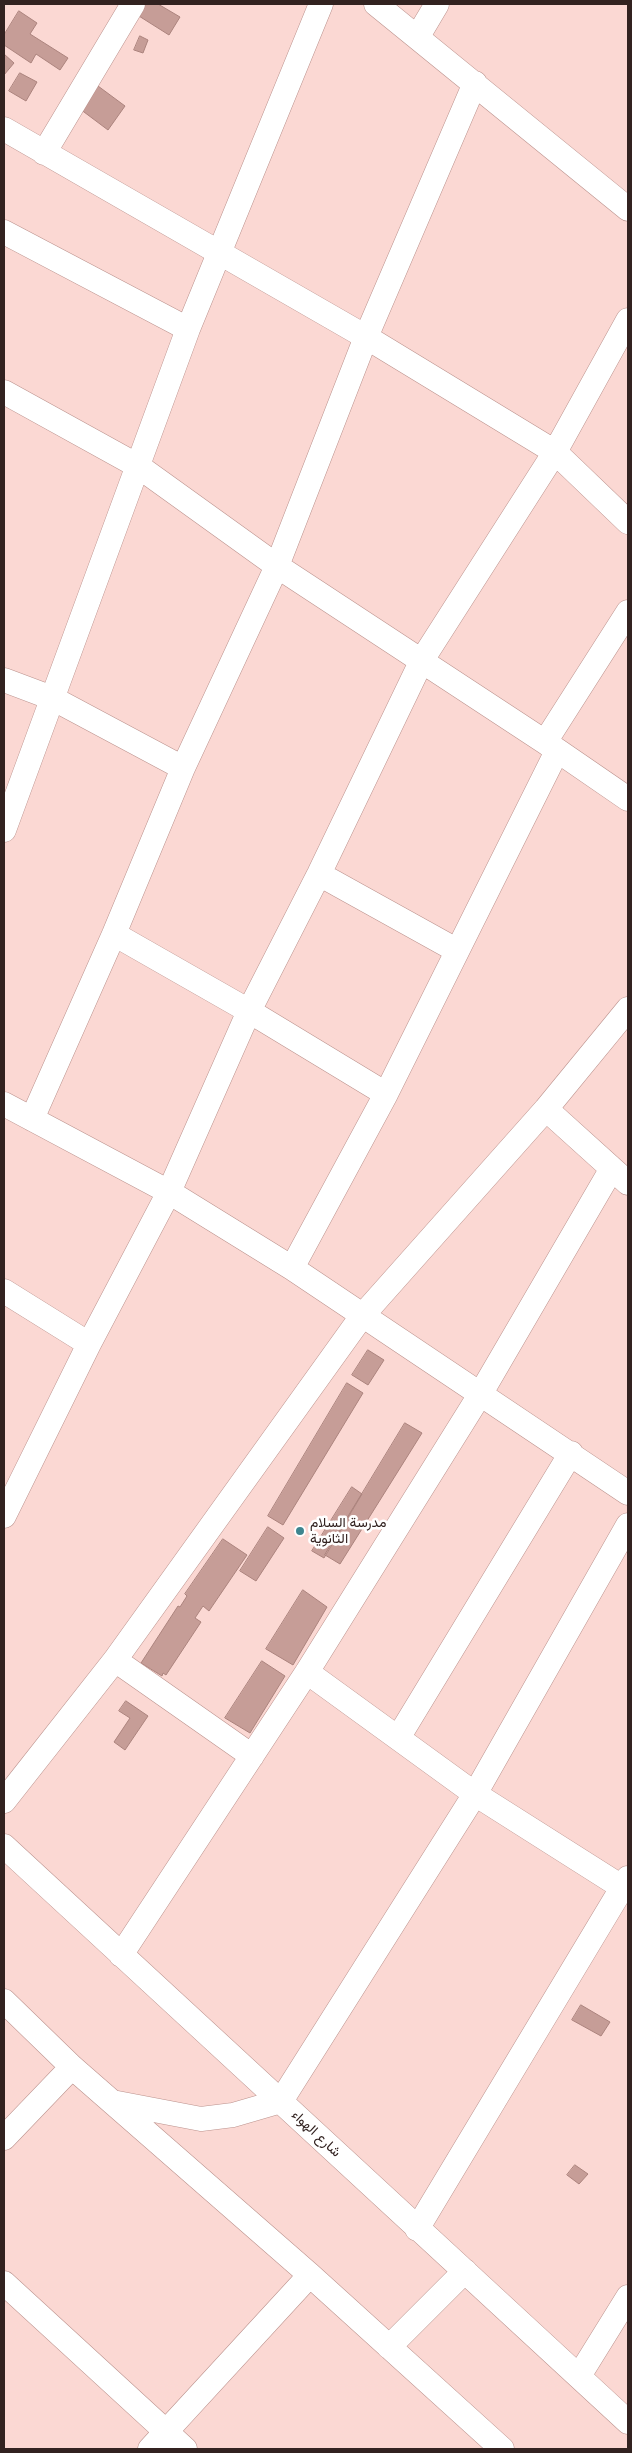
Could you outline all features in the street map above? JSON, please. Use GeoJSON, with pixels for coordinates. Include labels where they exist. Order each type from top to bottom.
{"type":"FeatureCollection","features":[{"type":"Feature","properties":{"kind":"street"},"geometry":{"type":"LineString","coordinates":[[44,153],[133,4]]}},
{"type":"Feature","properties":{"kind":"street"},"geometry":{"type":"LineString","coordinates":[[4,830],[188,329],[321,4]]}},
{"type":"Feature","properties":{"kind":"street"},"geometry":{"type":"LineString","coordinates":[[376,4],[418,36],[628,209]]}},
{"type":"Feature","properties":{"kind":"street"},"geometry":{"type":"LineString","coordinates":[[418,36],[437,4]]}},
{"type":"Feature","properties":{"kind":"street"},"geometry":{"type":"LineString","coordinates":[[32,1120],[114,934],[183,768],[277,566],[366,338],[475,83]]}},
{"type":"Feature","properties":{"kind":"street"},"geometry":{"type":"LineString","coordinates":[[4,129],[165,220],[218,254],[366,338],[555,452],[628,522]]}},
{"type":"Feature","properties":{"kind":"street"},"geometry":{"type":"LineString","coordinates":[[4,232],[188,329]]}},
{"type":"Feature","properties":{"kind":"street"},"geometry":{"type":"LineString","coordinates":[[6,1507],[169,1192],[249,1011],[319,874],[422,660],[555,452],[628,320]]}},
{"type":"Feature","properties":{"kind":"street"},"geometry":{"type":"LineString","coordinates":[[4,393],[138,466],[277,566],[422,660],[628,799]]}},
{"type":"Feature","properties":{"kind":"street"},"geometry":{"type":"LineString","coordinates":[[292,1268],[386,1094],[551,747],[628,612]]}},
{"type":"Feature","properties":{"kind":"street"},"geometry":{"type":"LineString","coordinates":[[4,680],[52,698],[183,768]]}},
{"type":"Feature","properties":{"kind":"street"},"geometry":{"type":"LineString","coordinates":[[319,874],[456,950]]}},
{"type":"Feature","properties":{"kind":"street"},"geometry":{"type":"LineString","coordinates":[[114,934],[249,1011],[386,1094]]}},
{"type":"Feature","properties":{"kind":"street"},"geometry":{"type":"LineString","coordinates":[[4,1801],[115,1660],[362,1316],[546,1109],[628,1009]]}},
{"type":"Feature","properties":{"kind":"street"},"geometry":{"type":"LineString","coordinates":[[4,1104],[169,1192],[292,1268],[628,1493]]}},
{"type":"Feature","properties":{"kind":"street"},"geometry":{"type":"LineString","coordinates":[[121,1955],[307,1672],[481,1393],[620,1176],[546,1109]]}},
{"type":"Feature","properties":{"kind":"street"},"geometry":{"type":"LineString","coordinates":[[4,1292],[89,1344]]}},
{"type":"Feature","properties":{"kind":"street"},"geometry":{"type":"LineString","coordinates":[[398,1738],[570,1453]]}},
{"type":"Feature","properties":{"kind":"street"},"geometry":{"type":"LineString","coordinates":[[112,2102],[201,2119],[233,2115],[281,2101],[475,1794],[628,1525]]}},
{"type":"Feature","properties":{"kind":"street"},"geometry":{"type":"LineString","coordinates":[[115,1660],[252,1756]]}},
{"type":"Feature","properties":{"kind":"street"},"geometry":{"type":"LineString","coordinates":[[307,1672],[475,1794],[627,1886],[417,2229]]}},
{"type":"Feature","properties":{"kind":"street","name":"شارع الهواء"},"geometry":{"type":"LineString","coordinates":[[4,1846],[628,2422]]}},
{"type":"Feature","properties":{"kind":"street"},"geometry":{"type":"LineString","coordinates":[[4,2001],[72,2067],[310,2275],[502,2449]]}},
{"type":"Feature","properties":{"kind":"street"},"geometry":{"type":"LineString","coordinates":[[4,2138],[72,2067]]}},
{"type":"Feature","properties":{"kind":"street"},"geometry":{"type":"LineString","coordinates":[[389,2348],[464,2271]]}},
{"type":"Feature","properties":{"kind":"street"},"geometry":{"type":"LineString","coordinates":[[150,2449],[310,2275]]}},
{"type":"Feature","properties":{"kind":"street"},"geometry":{"type":"LineString","coordinates":[[4,2283],[185,2449]]}},
{"type":"Feature","properties":{"kind":"street"},"geometry":{"type":"LineString","coordinates":[[579,2376],[628,2296]]}},
{"type":"Feature","properties":{"kind":"building"},"geometry":{"type":"Polygon","coordinates":[[[136,4],[158,4],[180,17],[169,35],[131,11],[136,4]]]}},
{"type":"Feature","properties":{"kind":"building"},"geometry":{"type":"Polygon","coordinates":[[[19,11],[37,23],[30,34],[68,58],[60,70],[36,54],[31,63],[4,45],[4,35],[19,11]]]}},
{"type":"Feature","properties":{"kind":"building"},"geometry":{"type":"Polygon","coordinates":[[[140,36],[148,40],[143,53],[134,50],[140,36]]]}},
{"type":"Feature","properties":{"kind":"building"},"geometry":{"type":"Polygon","coordinates":[[[4,54],[14,63],[4,75],[4,54]]]}},
{"type":"Feature","properties":{"kind":"building"},"geometry":{"type":"Polygon","coordinates":[[[20,73],[37,82],[26,101],[9,91],[20,73]]]}},
{"type":"Feature","properties":{"kind":"building"},"geometry":{"type":"Polygon","coordinates":[[[98,86],[125,106],[108,130],[80,109],[98,86]]]}},
{"type":"Feature","properties":{"kind":"building"},"geometry":{"type":"Polygon","coordinates":[[[368,1350],[384,1360],[368,1385],[352,1375],[368,1350]]]}},
{"type":"Feature","properties":{"kind":"building"},"geometry":{"type":"Polygon","coordinates":[[[347,1383],[363,1393],[283,1525],[268,1516],[347,1383]]]}},
{"type":"Feature","properties":{"kind":"building"},"geometry":{"type":"Polygon","coordinates":[[[405,1423],[422,1433],[340,1564],[325,1555],[405,1423]]]}},
{"type":"Feature","properties":{"kind":"building"},"geometry":{"type":"Polygon","coordinates":[[[352,1487],[362,1494],[324,1558],[312,1551],[352,1487]]]}},
{"type":"Feature","properties":{"kind":"building"},"geometry":{"type":"Polygon","coordinates":[[[268,1527],[284,1538],[256,1581],[240,1571],[268,1527]]]}},
{"type":"Feature","properties":{"kind":"building"},"geometry":{"type":"Polygon","coordinates":[[[223,1539],[247,1555],[209,1611],[203,1606],[195,1618],[201,1622],[166,1675],[163,1673],[162,1676],[141,1663],[178,1606],[180,1607],[187,1596],[185,1594],[223,1539]]]}},
{"type":"Feature","properties":{"kind":"building"},"geometry":{"type":"Polygon","coordinates":[[[303,1590],[327,1607],[293,1665],[266,1649],[303,1590]]]}},
{"type":"Feature","properties":{"kind":"building"},"geometry":{"type":"Polygon","coordinates":[[[262,1661],[285,1676],[250,1733],[225,1718],[262,1661]]]}},
{"type":"Feature","properties":{"kind":"building"},"geometry":{"type":"Polygon","coordinates":[[[126,1701],[148,1716],[125,1750],[114,1742],[130,1718],[119,1711],[126,1701]]]}},
{"type":"Feature","properties":{"kind":"building"},"geometry":{"type":"Polygon","coordinates":[[[581,2005],[610,2022],[601,2036],[572,2020],[581,2005]]]}},
{"type":"Feature","properties":{"kind":"building"},"geometry":{"type":"Polygon","coordinates":[[[575,2165],[588,2174],[579,2184],[567,2175],[575,2165]]]}},
{"type":"Feature","properties":{"kind":"place","name":"مدرسة السلام الثانوية"},"geometry":{"type":"Point","coordinates":[300,1531]}}]}
